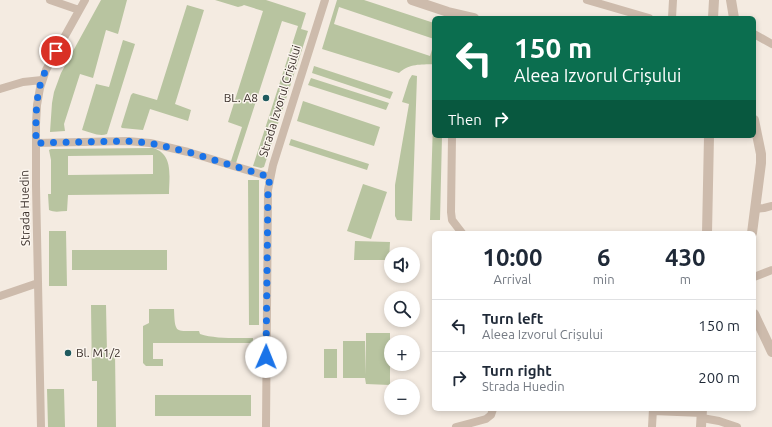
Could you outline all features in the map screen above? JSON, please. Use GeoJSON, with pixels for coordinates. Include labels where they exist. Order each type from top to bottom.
{"type":"FeatureCollection","features":[{"type":"Feature","properties":{"kind":"street"},"geometry":{"type":"LineString","coordinates":[[50,0],[79,10]]}},
{"type":"Feature","properties":{"kind":"street","name":"Strada Huedin"},"geometry":{"type":"LineString","coordinates":[[41,427],[36,115],[38,96],[42,80],[51,60],[85,0]]}},
{"type":"Feature","properties":{"kind":"street","name":"Strada Izvorul Crișului"},"geometry":{"type":"LineString","coordinates":[[266,427],[268,190],[274,159],[325,0]]}},
{"type":"Feature","properties":{"kind":"street"},"geometry":{"type":"LineString","coordinates":[[412,0],[456,16]]}},
{"type":"Feature","properties":{"kind":"street"},"geometry":{"type":"LineString","coordinates":[[587,0],[606,3],[644,16]]}},
{"type":"Feature","properties":{"kind":"street"},"geometry":{"type":"LineString","coordinates":[[672,16],[673,0]]}},
{"type":"Feature","properties":{"kind":"street"},"geometry":{"type":"LineString","coordinates":[[713,16],[714,0]]}},
{"type":"Feature","properties":{"kind":"street"},"geometry":{"type":"LineString","coordinates":[[731,0],[734,16]]}},
{"type":"Feature","properties":{"kind":"street"},"geometry":{"type":"LineString","coordinates":[[756,35],[772,44]]}},
{"type":"Feature","properties":{"kind":"street"},"geometry":{"type":"LineString","coordinates":[[0,89],[23,82],[42,80]]}},
{"type":"Feature","properties":{"kind":"street"},"geometry":{"type":"LineString","coordinates":[[752,231],[761,163],[756,131]]}},
{"type":"Feature","properties":{"kind":"street"},"geometry":{"type":"LineString","coordinates":[[452,138],[451,212],[452,220],[460,231]]}},
{"type":"Feature","properties":{"kind":"street"},"geometry":{"type":"LineString","coordinates":[[707,231],[709,138]]}},
{"type":"Feature","properties":{"kind":"street"},"geometry":{"type":"LineString","coordinates":[[36,143],[127,141],[150,143],[188,152],[270,177]]}},
{"type":"Feature","properties":{"kind":"street"},"geometry":{"type":"LineString","coordinates":[[755,208],[772,206]]}},
{"type":"Feature","properties":{"kind":"street"},"geometry":{"type":"LineString","coordinates":[[756,276],[772,270]]}},
{"type":"Feature","properties":{"kind":"street"},"geometry":{"type":"LineString","coordinates":[[0,296],[38,283]]}},
{"type":"Feature","properties":{"kind":"street"},"geometry":{"type":"LineString","coordinates":[[756,317],[769,336],[772,352]]}},
{"type":"Feature","properties":{"kind":"street"},"geometry":{"type":"LineString","coordinates":[[456,427],[486,419],[491,415],[492,411]]}},
{"type":"Feature","properties":{"kind":"street"},"geometry":{"type":"LineString","coordinates":[[652,427],[653,411]]}},
{"type":"Feature","properties":{"kind":"street"},"geometry":{"type":"LineString","coordinates":[[660,411],[702,417],[737,427]]}},
{"type":"Feature","properties":{"kind":"green space"},"geometry":{"type":"Polygon","coordinates":[[[101,0],[127,0],[118,34],[106,30],[93,78],[80,74],[64,124],[65,131],[50,132],[54,92],[61,73],[101,0]]]}},
{"type":"Feature","properties":{"kind":"green space"},"geometry":{"type":"Polygon","coordinates":[[[215,0],[266,0],[306,13],[301,29],[308,31],[264,167],[261,168],[253,166],[298,26],[282,21],[236,163],[232,162],[231,161],[242,127],[228,122],[263,11],[244,5],[238,7],[215,0]]]}},
{"type":"Feature","properties":{"kind":"green space"},"geometry":{"type":"Polygon","coordinates":[[[337,0],[364,0],[432,22],[432,38],[339,7],[334,24],[430,56],[432,50],[432,64],[411,66],[399,73],[322,49],[337,0]]]}},
{"type":"Feature","properties":{"kind":"green space"},"geometry":{"type":"Polygon","coordinates":[[[187,5],[204,10],[175,104],[191,110],[188,121],[150,109],[143,130],[122,128],[121,127],[131,95],[133,93],[157,100],[187,5]]]}},
{"type":"Feature","properties":{"kind":"green space"},"geometry":{"type":"Polygon","coordinates":[[[123,40],[135,44],[107,134],[98,135],[82,130],[96,84],[109,87],[123,40]]]}},
{"type":"Feature","properties":{"kind":"green space"},"geometry":{"type":"Polygon","coordinates":[[[314,66],[393,92],[390,99],[312,73],[314,66]]]}},
{"type":"Feature","properties":{"kind":"green space"},"geometry":{"type":"Polygon","coordinates":[[[412,75],[417,76],[412,221],[397,220],[395,216],[395,185],[409,104],[402,102],[412,75]]]}},
{"type":"Feature","properties":{"kind":"green space"},"geometry":{"type":"Polygon","coordinates":[[[311,78],[389,103],[386,110],[308,85],[311,78]]]}},
{"type":"Feature","properties":{"kind":"green space"},"geometry":{"type":"Polygon","coordinates":[[[303,101],[380,127],[374,146],[297,121],[303,101]]]}},
{"type":"Feature","properties":{"kind":"green space"},"geometry":{"type":"Polygon","coordinates":[[[433,138],[442,138],[440,220],[430,220],[433,138]]]}},
{"type":"Feature","properties":{"kind":"green space"},"geometry":{"type":"Polygon","coordinates":[[[291,139],[369,164],[367,170],[289,145],[291,139]]]}},
{"type":"Feature","properties":{"kind":"green space"},"geometry":{"type":"Polygon","coordinates":[[[153,148],[160,151],[167,161],[169,167],[169,194],[68,195],[67,211],[51,211],[49,210],[48,194],[51,194],[51,160],[49,150],[153,148]],[[153,155],[68,156],[68,175],[153,174],[153,155]]]}},
{"type":"Feature","properties":{"kind":"green space"},"geometry":{"type":"Polygon","coordinates":[[[248,180],[259,180],[259,325],[249,325],[248,180]]]}},
{"type":"Feature","properties":{"kind":"green space"},"geometry":{"type":"Polygon","coordinates":[[[363,184],[387,192],[371,239],[347,231],[363,184]]]}},
{"type":"Feature","properties":{"kind":"green space"},"geometry":{"type":"Polygon","coordinates":[[[49,231],[66,231],[67,286],[49,286],[49,231]]]}},
{"type":"Feature","properties":{"kind":"green space"},"geometry":{"type":"Polygon","coordinates":[[[355,241],[390,242],[390,247],[384,247],[384,260],[354,260],[355,241]]]}},
{"type":"Feature","properties":{"kind":"green space"},"geometry":{"type":"Polygon","coordinates":[[[72,250],[167,250],[167,270],[72,270],[72,250]]]}},
{"type":"Feature","properties":{"kind":"green space"},"geometry":{"type":"Polygon","coordinates":[[[91,305],[106,305],[107,353],[115,353],[116,427],[97,427],[97,381],[92,381],[91,305]]]}},
{"type":"Feature","properties":{"kind":"green space"},"geometry":{"type":"Polygon","coordinates":[[[149,309],[174,309],[176,327],[181,331],[199,331],[200,334],[206,336],[253,338],[253,343],[153,343],[153,359],[163,359],[163,366],[146,366],[143,363],[143,326],[149,323],[149,309]]]}},
{"type":"Feature","properties":{"kind":"green space"},"geometry":{"type":"Polygon","coordinates":[[[366,333],[390,333],[390,335],[384,335],[384,371],[390,371],[390,379],[384,379],[384,385],[366,384],[365,378],[343,378],[343,341],[365,341],[366,375],[366,333]]]}},
{"type":"Feature","properties":{"kind":"green space"},"geometry":{"type":"Polygon","coordinates":[[[324,349],[337,349],[337,378],[324,378],[324,349]]]}},
{"type":"Feature","properties":{"kind":"green space"},"geometry":{"type":"Polygon","coordinates":[[[47,389],[64,389],[65,427],[48,427],[47,389]]]}},
{"type":"Feature","properties":{"kind":"green space"},"geometry":{"type":"Polygon","coordinates":[[[155,395],[251,395],[251,416],[155,416],[155,395]]]}},
{"type":"Feature","properties":{"kind":"place","name":"BL. A8"},"geometry":{"type":"Point","coordinates":[266,98]}},
{"type":"Feature","properties":{"kind":"place","name":"Bl. M1/2"},"geometry":{"type":"Point","coordinates":[68,353]}},
{"type":"Feature","properties":{"kind":"route"},"geometry":{"type":"LineString","coordinates":[[56,51],[42,80],[38,96],[36,143],[127,141],[150,143],[188,152],[270,177],[268,190],[266,357]]}}]}
